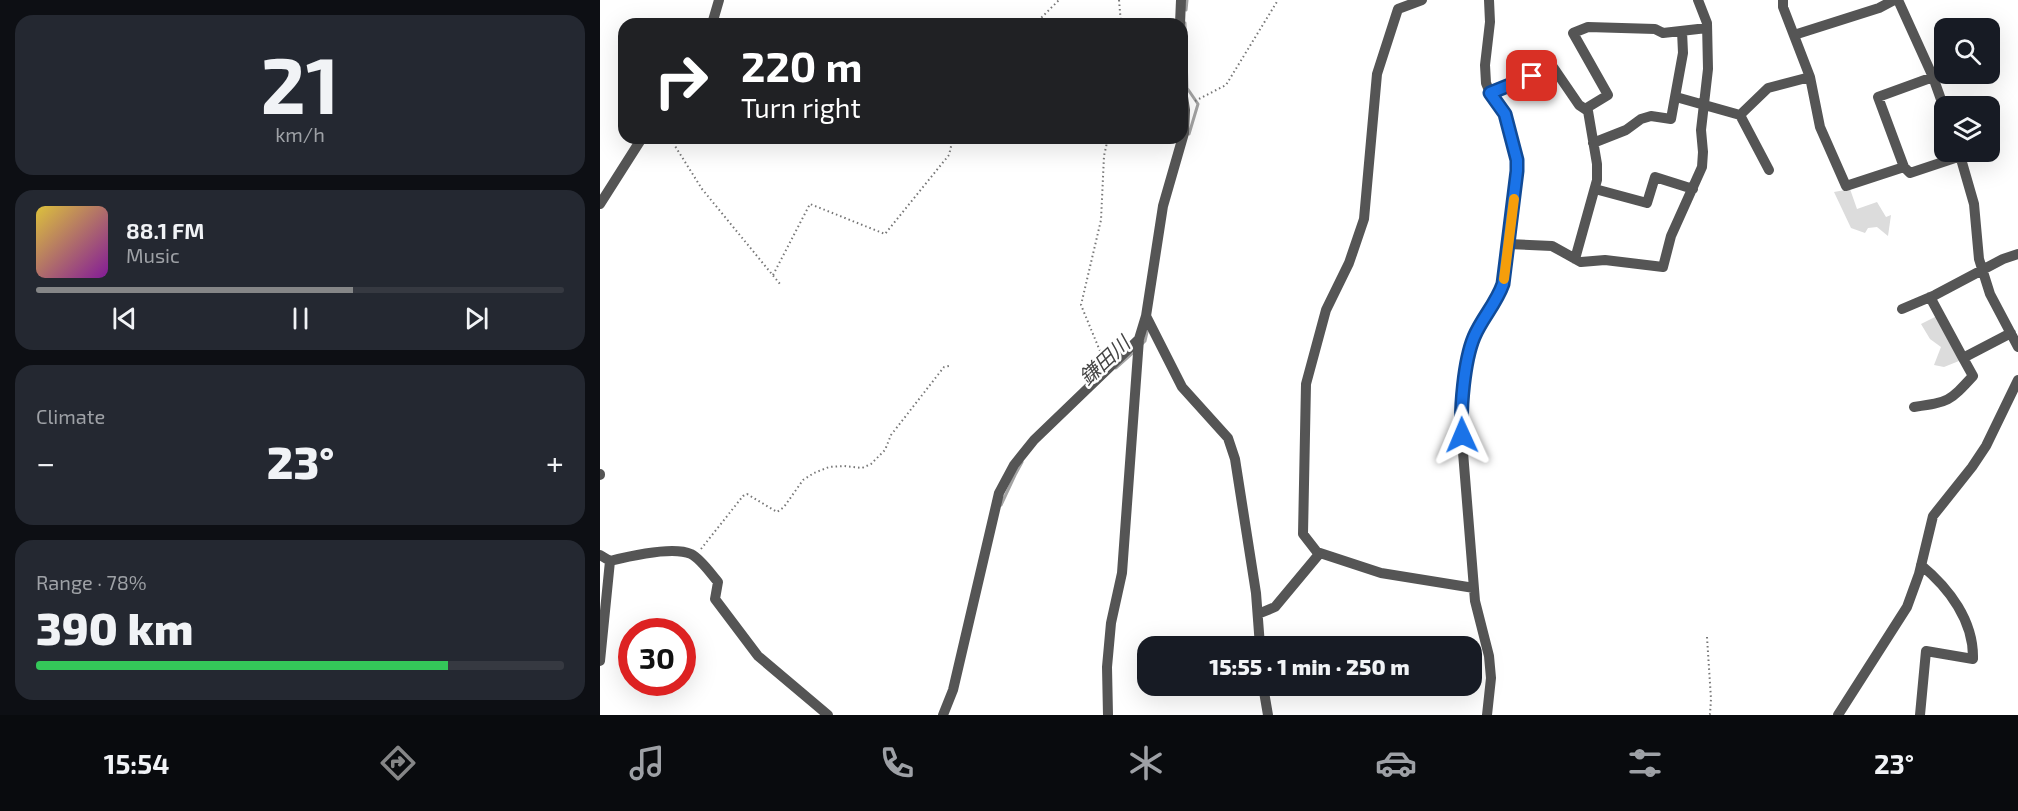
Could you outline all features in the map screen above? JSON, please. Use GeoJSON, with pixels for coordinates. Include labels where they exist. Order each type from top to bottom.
{"type":"FeatureCollection","features":[{"type":"Feature","properties":{"kind":"street"},"geometry":{"type":"LineString","coordinates":[[714,18],[719,0]]}},
{"type":"Feature","properties":{"kind":"street"},"geometry":{"type":"LineString","coordinates":[[1180,18],[1182,0]]}},
{"type":"Feature","properties":{"kind":"street"},"geometry":{"type":"LineString","coordinates":[[1422,0],[1398,9],[1377,74],[1364,219],[1349,263],[1326,310],[1306,384],[1303,534],[1317,552],[1381,573],[1474,588]]}},
{"type":"Feature","properties":{"kind":"street"},"geometry":{"type":"LineString","coordinates":[[1487,715],[1491,678],[1489,656],[1475,601],[1461,405],[1473,339],[1498,299],[1503,284],[1517,160],[1505,114],[1490,93],[1486,83],[1489,0]]}},
{"type":"Feature","properties":{"kind":"street"},"geometry":{"type":"LineString","coordinates":[[1508,244],[1552,246],[1581,262],[1605,260],[1664,267],[1671,236],[1702,167],[1701,130],[1708,69],[1707,28],[1698,0]]}},
{"type":"Feature","properties":{"kind":"street"},"geometry":{"type":"LineString","coordinates":[[1783,0],[1783,7],[1810,77],[1820,127],[1846,186],[1904,167]]}},
{"type":"Feature","properties":{"kind":"street"},"geometry":{"type":"LineString","coordinates":[[1794,35],[1896,0],[1940,96]]}},
{"type":"Feature","properties":{"kind":"street"},"geometry":{"type":"LineString","coordinates":[[1585,109],[1608,95],[1573,33],[1588,27],[1655,28],[1664,33],[1707,28]]}},
{"type":"Feature","properties":{"kind":"street"},"geometry":{"type":"LineString","coordinates":[[1593,143],[1626,130],[1641,119],[1651,116],[1671,119],[1683,53],[1682,31]]}},
{"type":"Feature","properties":{"kind":"street"},"geometry":{"type":"LineString","coordinates":[[1490,93],[1553,67],[1579,105],[1588,111],[1597,164],[1597,180],[1575,259]]}},
{"type":"Feature","properties":{"kind":"street"},"geometry":{"type":"LineString","coordinates":[[1740,115],[1768,88],[1810,77]]}},
{"type":"Feature","properties":{"kind":"street"},"geometry":{"type":"LineString","coordinates":[[1933,77],[1878,97],[1904,167],[1910,173],[1939,162]]}},
{"type":"Feature","properties":{"kind":"street"},"geometry":{"type":"LineString","coordinates":[[1676,97],[1740,115],[1769,170]]}},
{"type":"Feature","properties":{"kind":"street"},"geometry":{"type":"LineString","coordinates":[[600,204],[638,144]]}},
{"type":"Feature","properties":{"kind":"street"},"geometry":{"type":"LineString","coordinates":[[1108,715],[1107,667],[1111,623],[1122,573],[1139,339],[1146,316],[1162,206],[1181,144]]}},
{"type":"Feature","properties":{"kind":"street"},"geometry":{"type":"LineString","coordinates":[[1962,162],[1974,204],[1979,260],[1990,294],[2018,347]]}},
{"type":"Feature","properties":{"kind":"street"},"geometry":{"type":"LineString","coordinates":[[1594,189],[1647,203],[1655,177],[1693,189]]}},
{"type":"Feature","properties":{"kind":"street"},"geometry":{"type":"LineString","coordinates":[[1902,309],[1930,297],[2003,258],[2018,254]]}},
{"type":"Feature","properties":{"kind":"street"},"geometry":{"type":"LineString","coordinates":[[1914,408],[1941,403],[1953,398],[1972,376],[1930,297]]}},
{"type":"Feature","properties":{"kind":"street"},"geometry":{"type":"LineString","coordinates":[[1146,316],[1182,387],[1228,438],[1235,459],[1259,636]]}},
{"type":"Feature","properties":{"kind":"street"},"geometry":{"type":"LineString","coordinates":[[1964,358],[2010,333]]}},
{"type":"Feature","properties":{"kind":"street"},"geometry":{"type":"LineString","coordinates":[[943,715],[952,690],[999,493],[1005,478],[1034,440],[1139,339]]}},
{"type":"Feature","properties":{"kind":"street"},"geometry":{"type":"LineString","coordinates":[[1838,715],[1907,607],[1921,565],[1933,516],[1972,468],[1986,446],[2018,380]]}},
{"type":"Feature","properties":{"kind":"street"},"geometry":{"type":"LineString","coordinates":[[600,661],[605,558],[646,553],[685,552],[694,555],[718,582],[715,599],[758,656],[828,715]]}},
{"type":"Feature","properties":{"kind":"street"},"geometry":{"type":"LineString","coordinates":[[1258,614],[1275,607],[1320,553]]}},
{"type":"Feature","properties":{"kind":"street"},"geometry":{"type":"LineString","coordinates":[[1920,715],[1926,651],[1974,659],[1971,632],[1953,598],[1940,581],[1921,565]]}},
{"type":"Feature","properties":{"kind":"street"},"geometry":{"type":"LineString","coordinates":[[1264,696],[1268,715]]}},
{"type":"Feature","properties":{"kind":"path"},"geometry":{"type":"LineString","coordinates":[[1041,18],[1059,0]]}},
{"type":"Feature","properties":{"kind":"path"},"geometry":{"type":"LineString","coordinates":[[1119,0],[1120,18]]}},
{"type":"Feature","properties":{"kind":"path"},"geometry":{"type":"LineString","coordinates":[[1188,104],[1226,85],[1278,0]]}},
{"type":"Feature","properties":{"kind":"path"},"geometry":{"type":"LineString","coordinates":[[676,144],[702,189],[780,284]]}},
{"type":"Feature","properties":{"kind":"path"},"geometry":{"type":"LineString","coordinates":[[773,275],[810,204],[885,234],[949,155],[952,144]]}},
{"type":"Feature","properties":{"kind":"path"},"geometry":{"type":"LineString","coordinates":[[1104,372],[1100,351],[1081,305],[1101,220],[1107,144]]}},
{"type":"Feature","properties":{"kind":"path"},"geometry":{"type":"LineString","coordinates":[[694,555],[704,546],[743,496],[747,494],[777,512],[784,507],[803,480],[814,474],[829,467],[862,468],[871,464],[885,450],[891,435],[944,366],[949,366]]}},
{"type":"Feature","properties":{"kind":"path"},"geometry":{"type":"LineString","coordinates":[[1707,637],[1711,699],[1708,715]]}},
{"type":"Feature","properties":{"kind":"shaded area"},"geometry":{"type":"Polygon","coordinates":[[[1850,189],[1857,209],[1877,202],[1886,217],[1891,215],[1888,236],[1877,227],[1868,228],[1865,233],[1851,228],[1834,192],[1850,189]]]}},
{"type":"Feature","properties":{"kind":"shaded area"},"geometry":{"type":"Polygon","coordinates":[[[1937,316],[1964,359],[1944,367],[1934,365],[1941,347],[1930,339],[1921,324],[1937,316]]]}},
{"type":"Feature","properties":{"kind":"waterway","name":"鎌田川"},"geometry":{"type":"LineString","coordinates":[[1186,10],[1187,0]]}},
{"type":"Feature","properties":{"kind":"waterway","name":"鎌田川"},"geometry":{"type":"LineString","coordinates":[[1188,89],[1198,104],[1189,134]]}},
{"type":"Feature","properties":{"kind":"waterway","name":"鎌田川"},"geometry":{"type":"LineString","coordinates":[[1142,344],[1148,328]]}},
{"type":"Feature","properties":{"kind":"waterway","name":"鎌田川"},"geometry":{"type":"LineString","coordinates":[[1116,368],[1135,351]]}},
{"type":"Feature","properties":{"kind":"waterway","name":"鎌田川"},"geometry":{"type":"LineString","coordinates":[[1001,505],[1022,462]]}},
{"type":"Feature","properties":{"kind":"slow traffic"},"geometry":{"type":"LineString","coordinates":[[1504,279],[1514,199]]}},
{"type":"Feature","properties":{"kind":"route"},"geometry":{"type":"LineString","coordinates":[[1462,435],[1464,385],[1473,339],[1498,299],[1503,284],[1517,171],[1517,160],[1505,114],[1490,93],[1532,76]]}}]}
